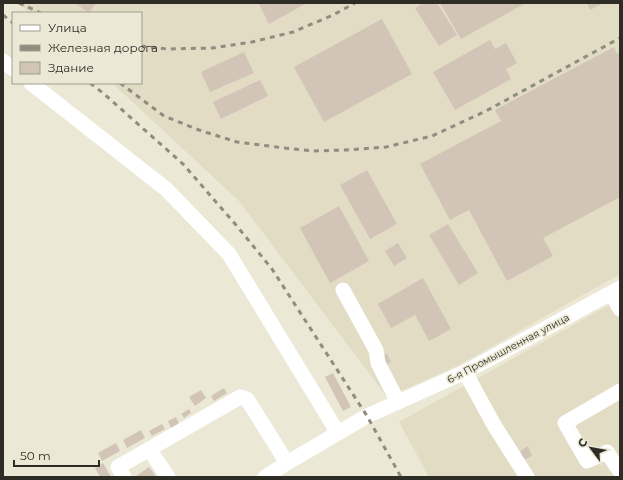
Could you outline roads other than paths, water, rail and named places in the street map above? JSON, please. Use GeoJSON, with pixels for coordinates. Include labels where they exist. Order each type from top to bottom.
{"type":"FeatureCollection","features":[{"type":"Feature","properties":{"kind":"street"},"geometry":{"type":"LineString","coordinates":[[3,61],[12,68]]}},
{"type":"Feature","properties":{"kind":"street"},"geometry":{"type":"LineString","coordinates":[[32,84],[166,189],[229,254],[338,433]]}},
{"type":"Feature","properties":{"kind":"street"},"geometry":{"type":"LineString","coordinates":[[343,290],[376,350],[378,363],[396,403]]}},
{"type":"Feature","properties":{"kind":"street"},"geometry":{"type":"LineString","coordinates":[[616,290],[620,309]]}},
{"type":"Feature","properties":{"kind":"street","name":"6-я Промышленная улица"},"geometry":{"type":"LineString","coordinates":[[265,477],[368,416],[465,372],[616,290]]}},
{"type":"Feature","properties":{"kind":"street"},"geometry":{"type":"LineString","coordinates":[[465,372],[494,425],[527,477]]}},
{"type":"Feature","properties":{"kind":"street"},"geometry":{"type":"LineString","coordinates":[[620,391],[565,423],[587,461],[607,452],[620,470]]}},
{"type":"Feature","properties":{"kind":"street"},"geometry":{"type":"LineString","coordinates":[[124,477],[118,467],[240,397],[247,399],[287,463]]}},
{"type":"Feature","properties":{"kind":"street"},"geometry":{"type":"LineString","coordinates":[[148,449],[168,477]]}},
{"type":"Feature","properties":{"kind":"railway"},"geometry":{"type":"LineString","coordinates":[[19,3],[39,12]]}},
{"type":"Feature","properties":{"kind":"railway"},"geometry":{"type":"LineString","coordinates":[[142,46],[167,49],[213,48],[252,42],[293,32],[333,15],[355,3]]}},
{"type":"Feature","properties":{"kind":"railway"},"geometry":{"type":"LineString","coordinates":[[3,15],[12,22]]}},
{"type":"Feature","properties":{"kind":"railway"},"geometry":{"type":"LineString","coordinates":[[121,84],[164,116],[199,130],[237,142],[313,151],[386,147],[432,136],[486,111],[620,38]]}},
{"type":"Feature","properties":{"kind":"railway"},"geometry":{"type":"LineString","coordinates":[[91,84],[183,164],[272,269],[367,416],[401,477]]}}]}
